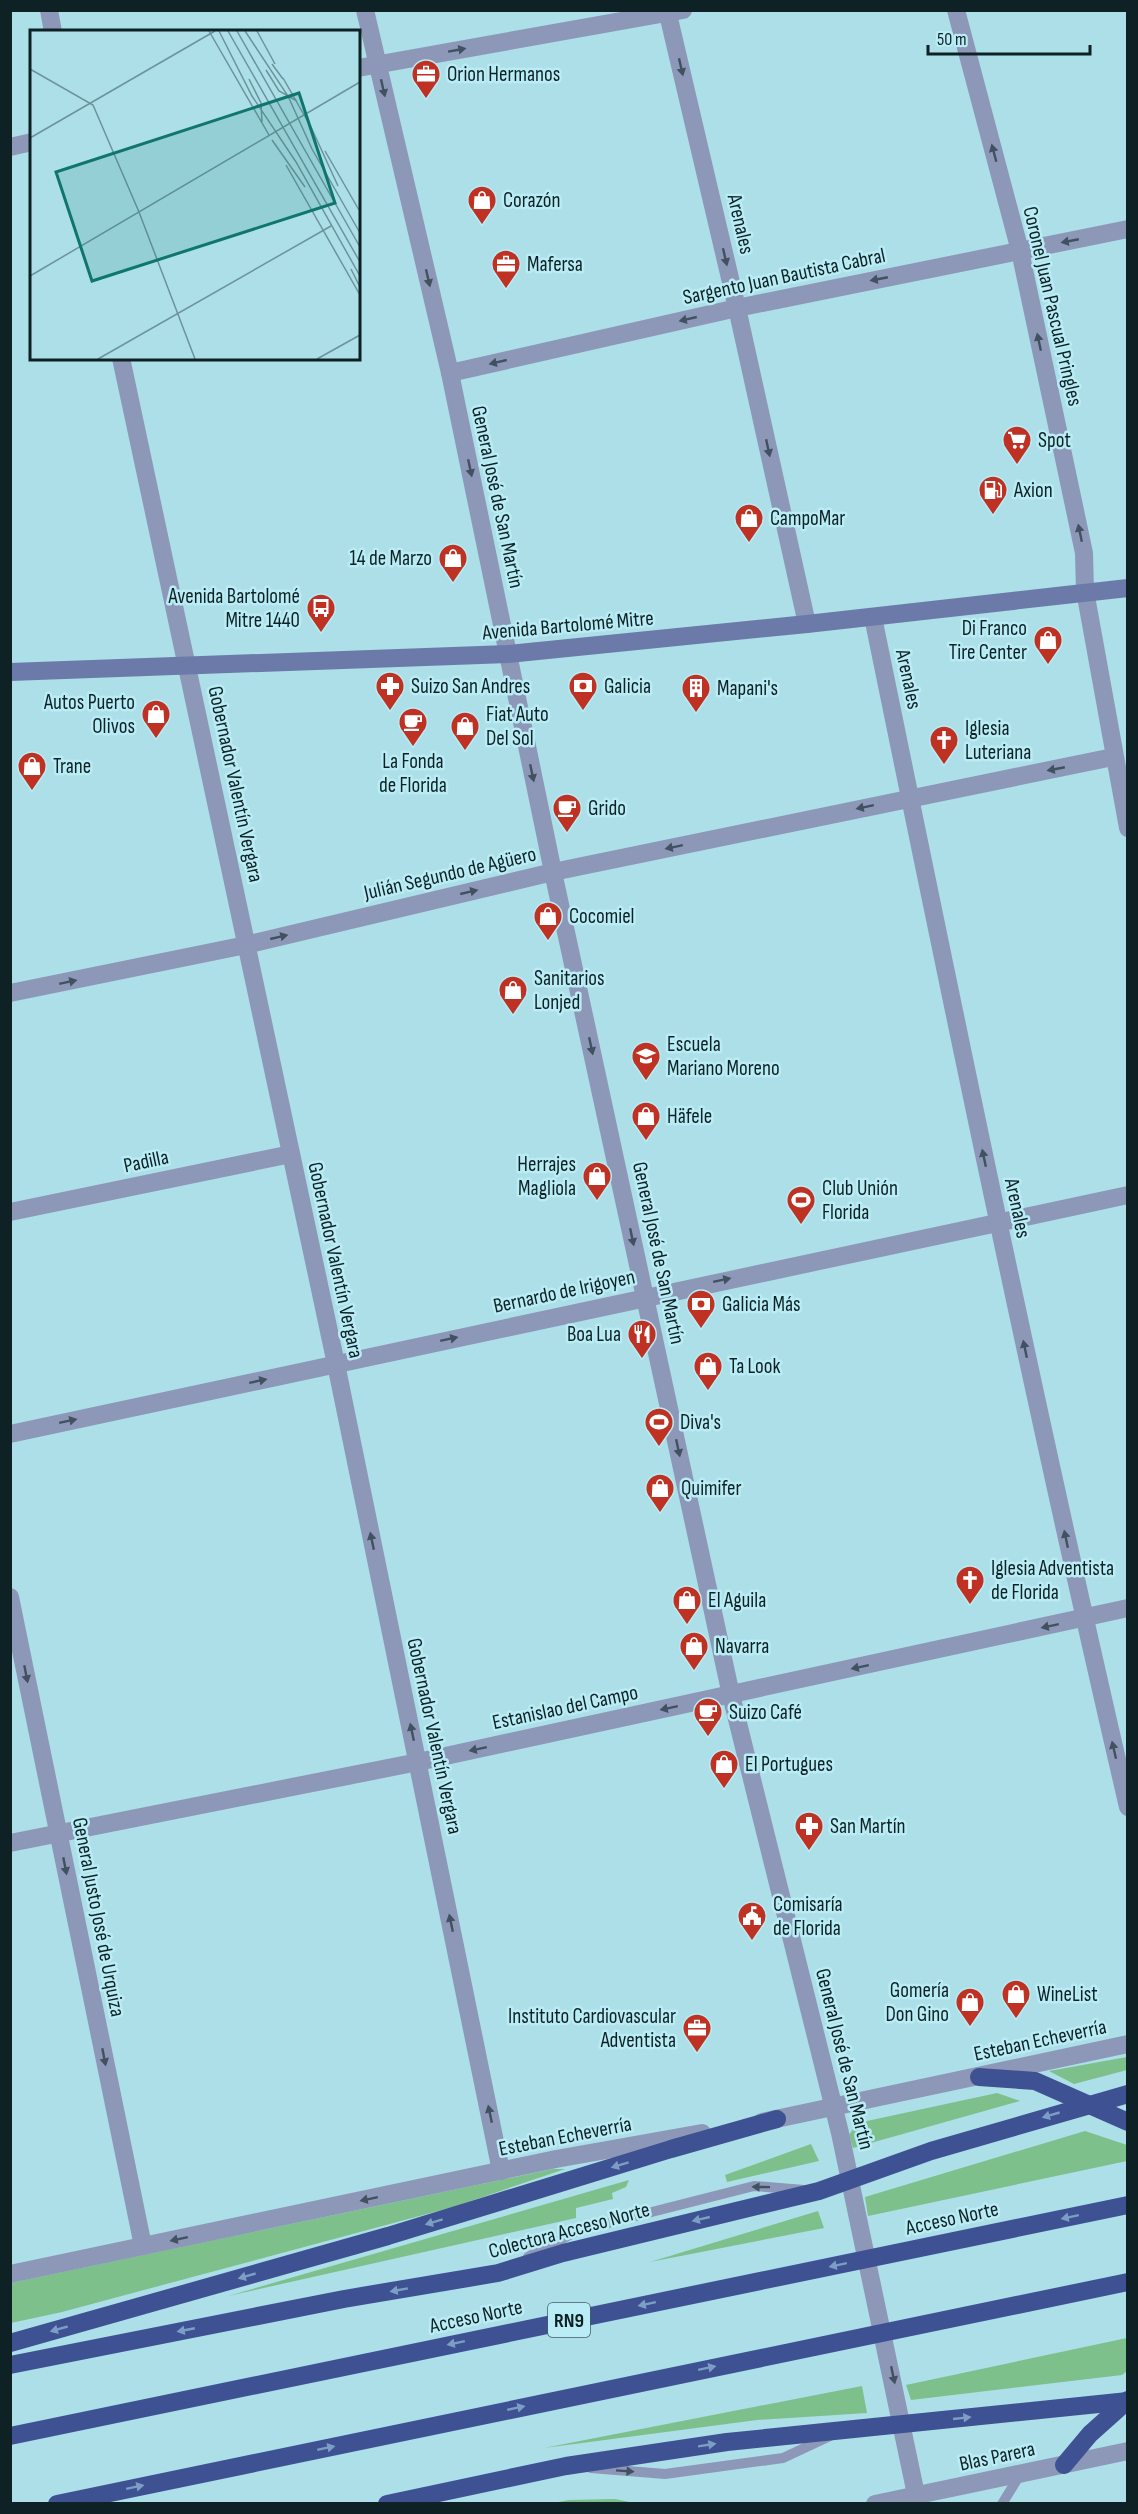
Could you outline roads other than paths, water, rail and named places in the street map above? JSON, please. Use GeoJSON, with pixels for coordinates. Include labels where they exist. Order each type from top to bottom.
{"type":"FeatureCollection","features":[{"type":"Feature","properties":{"kind":"highway"},"geometry":{"type":"LineString","coordinates":[[979,2077],[1035,2081],[1128,2122]]}},
{"type":"Feature","properties":{"kind":"highway","name":"Colectora Acceso Norte"},"geometry":{"type":"LineString","coordinates":[[10,2364],[344,2299],[498,2273],[563,2253],[819,2191],[931,2151],[1128,2094]]}},
{"type":"Feature","properties":{"kind":"highway"},"geometry":{"type":"LineString","coordinates":[[10,2343],[388,2236],[671,2149],[777,2120]]}},
{"type":"Feature","properties":{"kind":"highway","name":"Acceso Norte"},"geometry":{"type":"LineString","coordinates":[[10,2436],[1128,2205]]}},
{"type":"Feature","properties":{"kind":"highway"},"geometry":{"type":"LineString","coordinates":[[57,2504],[1128,2282]]}},
{"type":"Feature","properties":{"kind":"highway"},"geometry":{"type":"LineString","coordinates":[[387,2504],[566,2466],[727,2442],[1128,2401]]}},
{"type":"Feature","properties":{"kind":"highway"},"geometry":{"type":"LineString","coordinates":[[1064,2465],[1090,2434],[1128,2401]]}},
{"type":"Feature","properties":{"kind":"main road","name":"Avenida Bartolomé Mitre"},"geometry":{"type":"LineString","coordinates":[[10,672],[508,654],[873,617],[1085,591],[1128,588]]}},
{"type":"Feature","properties":{"kind":"street"},"geometry":{"type":"LineString","coordinates":[[49,10],[53,30]]}},
{"type":"Feature","properties":{"kind":"street","name":"General José de San Martín"},"geometry":{"type":"LineString","coordinates":[[365,10],[450,373],[553,872],[731,1695],[840,2133],[910,2455],[917,2499]]}},
{"type":"Feature","properties":{"kind":"street","name":"Coronel Juan Pascual Pringles"},"geometry":{"type":"LineString","coordinates":[[956,10],[1020,251],[1084,553],[1085,591],[1113,758],[1128,828]]}},
{"type":"Feature","properties":{"kind":"street"},"geometry":{"type":"LineString","coordinates":[[360,68],[673,11]]}},
{"type":"Feature","properties":{"kind":"street","name":"Arenales"},"geometry":{"type":"LineString","coordinates":[[673,11],[807,624]]}},
{"type":"Feature","properties":{"kind":"street"},"geometry":{"type":"LineString","coordinates":[[10,147],[30,142]]}},
{"type":"Feature","properties":{"kind":"street","name":"Sargento Juan Bautista Cabral"},"geometry":{"type":"LineString","coordinates":[[450,373],[737,308],[1128,229]]}},
{"type":"Feature","properties":{"kind":"street","name":"Gobernador Valentín Vergara"},"geometry":{"type":"LineString","coordinates":[[121,360],[336,1364],[501,2171]]}},
{"type":"Feature","properties":{"kind":"street","name":"Arenales"},"geometry":{"type":"LineString","coordinates":[[873,617],[998,1223],[1084,1619],[1128,1807]]}},
{"type":"Feature","properties":{"kind":"street","name":"Julián Segundo de Agüero"},"geometry":{"type":"LineString","coordinates":[[10,993],[246,945],[553,872],[1113,758]]}},
{"type":"Feature","properties":{"kind":"street","name":"Padilla"},"geometry":{"type":"LineString","coordinates":[[10,1212],[291,1154]]}},
{"type":"Feature","properties":{"kind":"street","name":"Bernardo de Irigoyen"},"geometry":{"type":"LineString","coordinates":[[10,1434],[645,1296],[1128,1195]]}},
{"type":"Feature","properties":{"kind":"street","name":"General Justo José de Urquiza"},"geometry":{"type":"LineString","coordinates":[[10,1597],[142,2246]]}},
{"type":"Feature","properties":{"kind":"street","name":"Estanislao del Campo"},"geometry":{"type":"LineString","coordinates":[[10,1843],[418,1762],[1128,1608]]}},
{"type":"Feature","properties":{"kind":"street","name":"Esteban Echeverría"},"geometry":{"type":"LineString","coordinates":[[10,2274],[501,2171],[777,2120],[1128,2044]]}},
{"type":"Feature","properties":{"kind":"street","name":"Blas Parera"},"geometry":{"type":"LineString","coordinates":[[875,2504],[917,2499],[1128,2451]]}},
{"type":"Feature","properties":{"kind":"lane"},"geometry":{"type":"LineString","coordinates":[[1002,2504],[1021,2474]]}},
{"type":"Feature","properties":{"kind":"place","name":"Orion Hermanos"},"geometry":{"type":"Point","coordinates":[426,100]}},
{"type":"Feature","properties":{"kind":"place","name":"Corazón"},"geometry":{"type":"Point","coordinates":[482,226]}},
{"type":"Feature","properties":{"kind":"place","name":"Mafersa"},"geometry":{"type":"Point","coordinates":[506,290]}},
{"type":"Feature","properties":{"kind":"place","name":"Spot"},"geometry":{"type":"Point","coordinates":[1017,466]}},
{"type":"Feature","properties":{"kind":"place","name":"Axion"},"geometry":{"type":"Point","coordinates":[993,516]}},
{"type":"Feature","properties":{"kind":"place","name":"CampoMar"},"geometry":{"type":"Point","coordinates":[749,544]}},
{"type":"Feature","properties":{"kind":"place","name":"14 de Marzo"},"geometry":{"type":"Point","coordinates":[453,584]}},
{"type":"Feature","properties":{"kind":"place","name":"Avenida Bartolomé Mitre 1440"},"geometry":{"type":"Point","coordinates":[321,634]}},
{"type":"Feature","properties":{"kind":"place","name":"Di Franco Tire Center"},"geometry":{"type":"Point","coordinates":[1048,666]}},
{"type":"Feature","properties":{"kind":"place","name":"Suizo San Andres"},"geometry":{"type":"Point","coordinates":[390,712]}},
{"type":"Feature","properties":{"kind":"place","name":"Galicia"},"geometry":{"type":"Point","coordinates":[583,712]}},
{"type":"Feature","properties":{"kind":"place","name":"Mapani's"},"geometry":{"type":"Point","coordinates":[696,714]}},
{"type":"Feature","properties":{"kind":"place","name":"Autos Puerto Olivos"},"geometry":{"type":"Point","coordinates":[156,740]}},
{"type":"Feature","properties":{"kind":"place","name":"La Fonda de Florida"},"geometry":{"type":"Point","coordinates":[413,748]}},
{"type":"Feature","properties":{"kind":"place","name":"Fiat Auto Del Sol"},"geometry":{"type":"Point","coordinates":[465,752]}},
{"type":"Feature","properties":{"kind":"place","name":"Iglesia Luteriana"},"geometry":{"type":"Point","coordinates":[944,766]}},
{"type":"Feature","properties":{"kind":"place","name":"Trane"},"geometry":{"type":"Point","coordinates":[32,792]}},
{"type":"Feature","properties":{"kind":"place","name":"Grido"},"geometry":{"type":"Point","coordinates":[567,834]}},
{"type":"Feature","properties":{"kind":"place","name":"Cocomiel"},"geometry":{"type":"Point","coordinates":[548,942]}},
{"type":"Feature","properties":{"kind":"place","name":"Sanitarios Lonjed"},"geometry":{"type":"Point","coordinates":[513,1016]}},
{"type":"Feature","properties":{"kind":"place","name":"Escuela Mariano Moreno"},"geometry":{"type":"Point","coordinates":[646,1082]}},
{"type":"Feature","properties":{"kind":"place","name":"Häfele"},"geometry":{"type":"Point","coordinates":[646,1142]}},
{"type":"Feature","properties":{"kind":"place","name":"Herrajes Magliola"},"geometry":{"type":"Point","coordinates":[597,1202]}},
{"type":"Feature","properties":{"kind":"place","name":"Club Unión Florida"},"geometry":{"type":"Point","coordinates":[801,1226]}},
{"type":"Feature","properties":{"kind":"place","name":"Galicia Más"},"geometry":{"type":"Point","coordinates":[701,1330]}},
{"type":"Feature","properties":{"kind":"place","name":"Boa Lua"},"geometry":{"type":"Point","coordinates":[642,1360]}},
{"type":"Feature","properties":{"kind":"place","name":"Ta Look"},"geometry":{"type":"Point","coordinates":[708,1392]}},
{"type":"Feature","properties":{"kind":"place","name":"Diva's"},"geometry":{"type":"Point","coordinates":[659,1448]}},
{"type":"Feature","properties":{"kind":"place","name":"Quimifer"},"geometry":{"type":"Point","coordinates":[660,1514]}},
{"type":"Feature","properties":{"kind":"place","name":"Iglesia Adventista de Florida"},"geometry":{"type":"Point","coordinates":[970,1606]}},
{"type":"Feature","properties":{"kind":"place","name":"El Aguila"},"geometry":{"type":"Point","coordinates":[687,1626]}},
{"type":"Feature","properties":{"kind":"place","name":"Navarra"},"geometry":{"type":"Point","coordinates":[694,1672]}},
{"type":"Feature","properties":{"kind":"place","name":"Suizo Café"},"geometry":{"type":"Point","coordinates":[708,1738]}},
{"type":"Feature","properties":{"kind":"place","name":"El Portugues"},"geometry":{"type":"Point","coordinates":[724,1790]}},
{"type":"Feature","properties":{"kind":"place","name":"San Martín"},"geometry":{"type":"Point","coordinates":[809,1852]}},
{"type":"Feature","properties":{"kind":"place","name":"Comisaría de Florida"},"geometry":{"type":"Point","coordinates":[752,1942]}},
{"type":"Feature","properties":{"kind":"place","name":"WineList"},"geometry":{"type":"Point","coordinates":[1016,2020]}},
{"type":"Feature","properties":{"kind":"place","name":"Gomería Don Gino"},"geometry":{"type":"Point","coordinates":[970,2028]}},
{"type":"Feature","properties":{"kind":"place","name":"Instituto Cardiovascular Adventista"},"geometry":{"type":"Point","coordinates":[697,2054]}}]}
